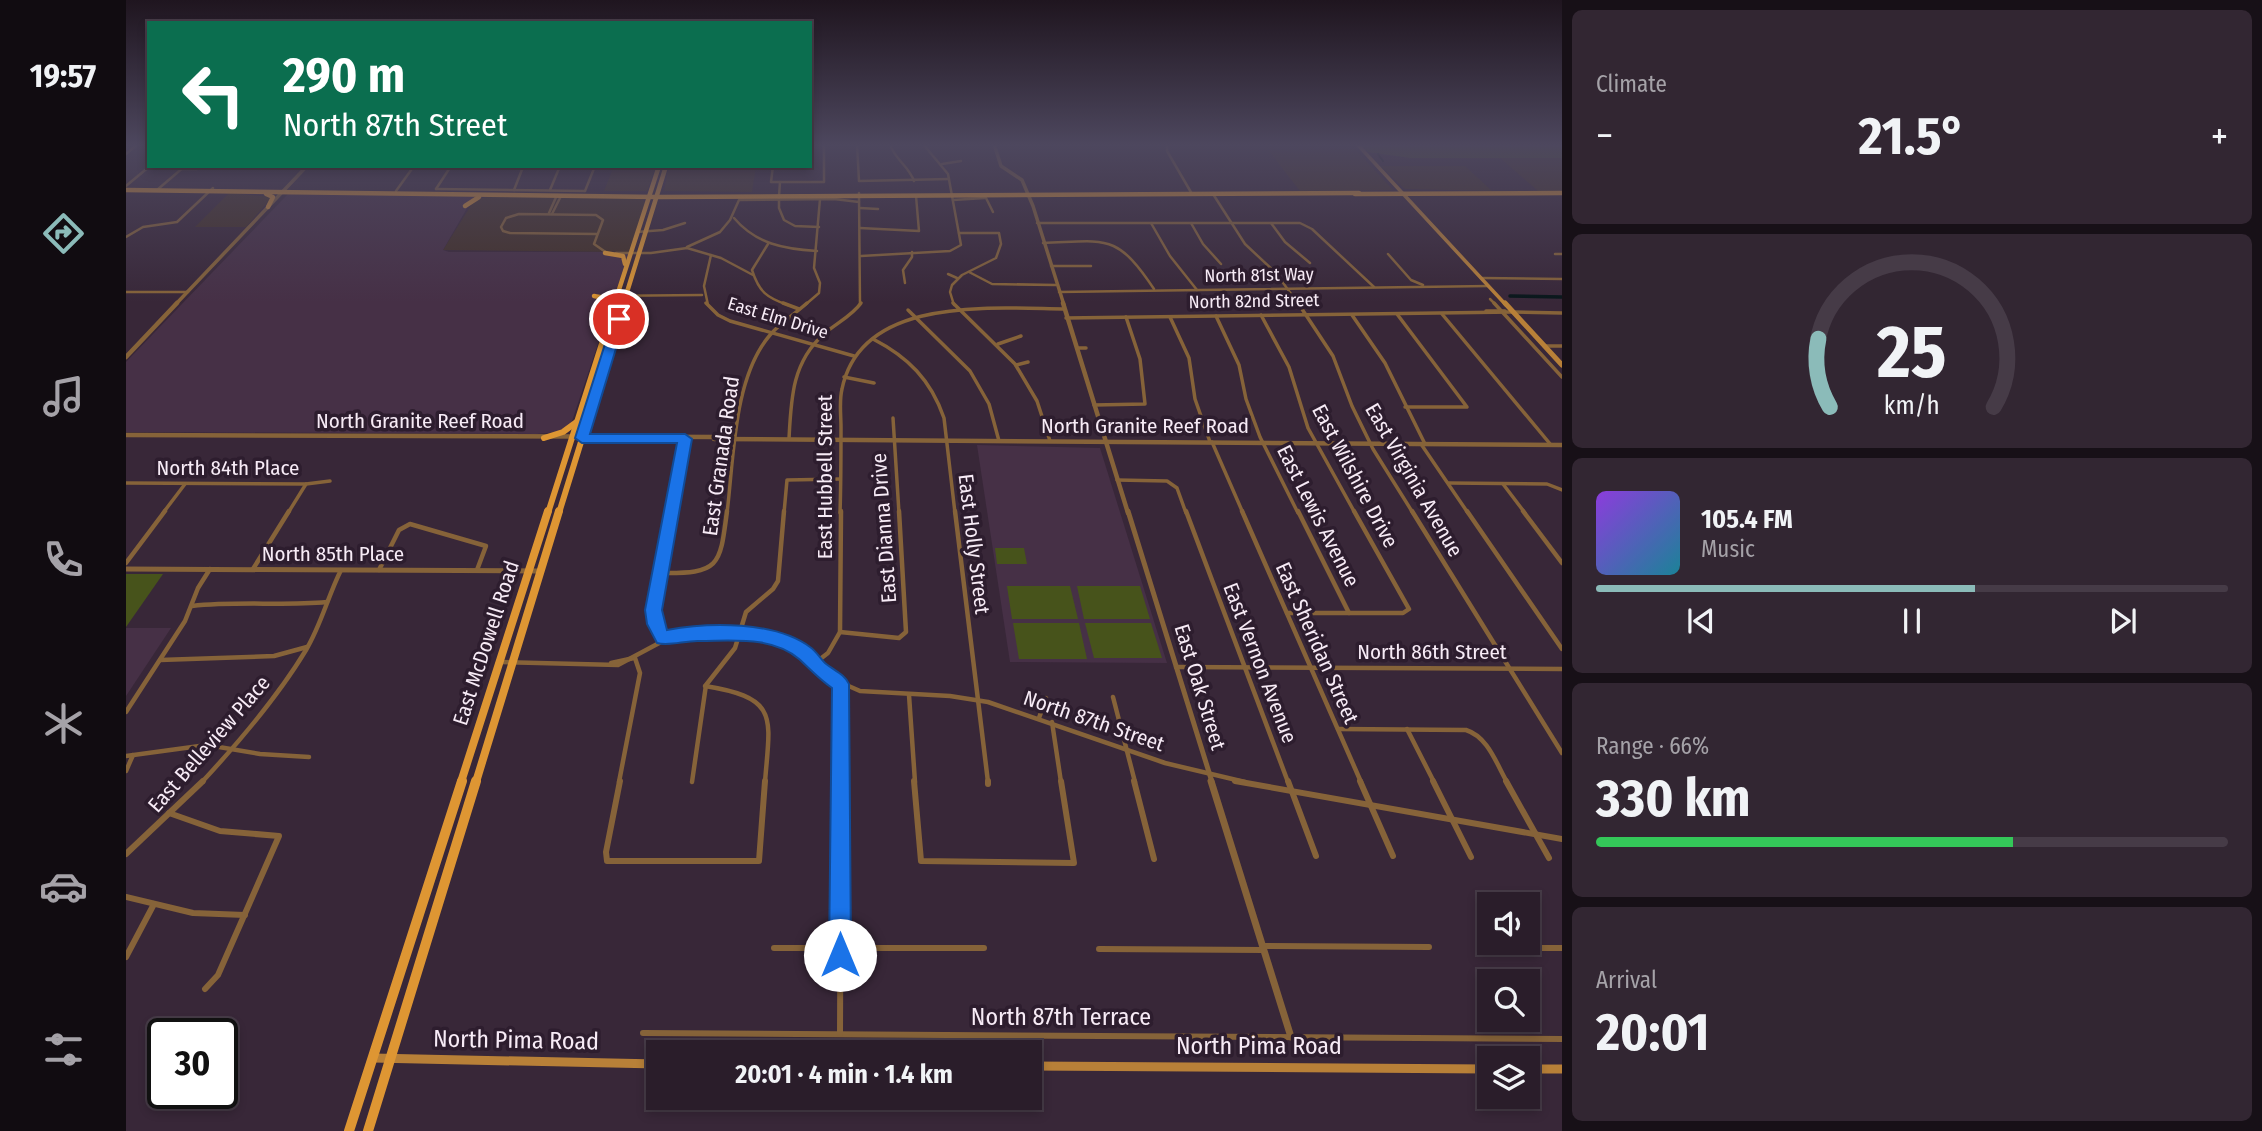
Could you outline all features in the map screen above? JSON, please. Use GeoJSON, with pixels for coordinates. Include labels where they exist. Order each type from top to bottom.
{"type":"FeatureCollection","features":[{"type":"Feature","properties":{"kind":"main road"},"geometry":{"type":"LineString","coordinates":[[268,207],[271,197]]}},
{"type":"Feature","properties":{"kind":"main road"},"geometry":{"type":"LineString","coordinates":[[462,197],[465,206],[481,197]]}},
{"type":"Feature","properties":{"kind":"main road","name":"East McDowell Road"},"geometry":{"type":"LineString","coordinates":[[349,1131],[648,197]]}},
{"type":"Feature","properties":{"kind":"main road","name":"East McDowell Road"},"geometry":{"type":"LineString","coordinates":[[368,1131],[657,197]]}},
{"type":"Feature","properties":{"kind":"main road"},"geometry":{"type":"LineString","coordinates":[[841,197],[879,197]]}},
{"type":"Feature","properties":{"kind":"main road"},"geometry":{"type":"LineString","coordinates":[[859,197],[872,197]]}},
{"type":"Feature","properties":{"kind":"main road"},"geometry":{"type":"LineString","coordinates":[[978,197],[988,197]]}},
{"type":"Feature","properties":{"kind":"main road"},"geometry":{"type":"LineString","coordinates":[[1406,197],[1562,365]]}},
{"type":"Feature","properties":{"kind":"main road"},"geometry":{"type":"LineString","coordinates":[[613,253],[627,250],[636,235]]}},
{"type":"Feature","properties":{"kind":"main road"},"geometry":{"type":"LineString","coordinates":[[606,253],[624,257],[623,278]]}},
{"type":"Feature","properties":{"kind":"main road"},"geometry":{"type":"LineString","coordinates":[[594,296],[609,299],[614,307]]}},
{"type":"Feature","properties":{"kind":"main road"},"geometry":{"type":"LineString","coordinates":[[596,363],[606,363]]}},
{"type":"Feature","properties":{"kind":"main road"},"geometry":{"type":"LineString","coordinates":[[544,438],[563,432],[578,420]]}},
{"type":"Feature","properties":{"kind":"main road"},"geometry":{"type":"LineString","coordinates":[[546,520],[556,520]]}},
{"type":"Feature","properties":{"kind":"main road"},"geometry":{"type":"LineString","coordinates":[[479,728],[492,728]]}},
{"type":"Feature","properties":{"kind":"main road"},"geometry":{"type":"LineString","coordinates":[[439,854],[453,854]]}},
{"type":"Feature","properties":{"kind":"main road","name":"North Pima Road"},"geometry":{"type":"LineString","coordinates":[[373,1058],[646,1064]]}},
{"type":"Feature","properties":{"kind":"main road","name":"North Pima Road"},"geometry":{"type":"LineString","coordinates":[[1042,1066],[1477,1069]]}},
{"type":"Feature","properties":{"kind":"main road"},"geometry":{"type":"LineString","coordinates":[[1540,1069],[1562,1069]]}},
{"type":"Feature","properties":{"kind":"street"},"geometry":{"type":"LineString","coordinates":[[126,237],[144,227],[177,222],[205,197]]}},
{"type":"Feature","properties":{"kind":"street"},"geometry":{"type":"LineString","coordinates":[[126,357],[278,197]]}},
{"type":"Feature","properties":{"kind":"street"},"geometry":{"type":"LineString","coordinates":[[550,214],[559,197]]}},
{"type":"Feature","properties":{"kind":"street"},"geometry":{"type":"LineString","coordinates":[[597,234],[510,233],[501,229],[505,219],[515,215],[593,214],[603,220],[595,247],[606,253],[639,253],[687,247],[724,229],[734,218],[737,201],[772,197]]}},
{"type":"Feature","properties":{"kind":"street"},"geometry":{"type":"LineString","coordinates":[[779,197],[777,212],[782,219],[800,226],[819,227]]}},
{"type":"Feature","properties":{"kind":"street"},"geometry":{"type":"LineString","coordinates":[[789,439],[792,386],[796,370],[813,344],[833,324],[860,305],[861,256],[859,197],[820,199],[790,197]]}},
{"type":"Feature","properties":{"kind":"street"},"geometry":{"type":"LineString","coordinates":[[860,228],[919,231],[916,197]]}},
{"type":"Feature","properties":{"kind":"street"},"geometry":{"type":"LineString","coordinates":[[861,256],[957,248],[961,242],[952,197]]}},
{"type":"Feature","properties":{"kind":"street"},"geometry":{"type":"LineString","coordinates":[[985,197],[993,212]]}},
{"type":"Feature","properties":{"kind":"street","name":"East Oak Street"},"geometry":{"type":"LineString","coordinates":[[1028,197],[1291,1037]]}},
{"type":"Feature","properties":{"kind":"street","name":"East Virginia Avenue"},"geometry":{"type":"LineString","coordinates":[[1215,197],[1250,250],[1276,273],[1306,315],[1339,369],[1352,406],[1370,443],[1562,753]]}},
{"type":"Feature","properties":{"kind":"street","name":"East Granada Road"},"geometry":{"type":"LineString","coordinates":[[661,573],[702,571],[713,565],[722,553],[748,372],[772,333],[819,293],[820,283],[814,268],[820,199]]}},
{"type":"Feature","properties":{"kind":"street"},"geometry":{"type":"LineString","coordinates":[[860,208],[877,209]]}},
{"type":"Feature","properties":{"kind":"street"},"geometry":{"type":"LineString","coordinates":[[734,218],[739,229],[768,244],[817,251]]}},
{"type":"Feature","properties":{"kind":"street"},"geometry":{"type":"LineString","coordinates":[[1191,222],[1205,247],[1221,264]]}},
{"type":"Feature","properties":{"kind":"street"},"geometry":{"type":"LineString","coordinates":[[1270,222],[1285,242],[1310,263]]}},
{"type":"Feature","properties":{"kind":"street"},"geometry":{"type":"LineString","coordinates":[[636,235],[685,223]]}},
{"type":"Feature","properties":{"kind":"street"},"geometry":{"type":"LineString","coordinates":[[1037,223],[1308,224],[1354,263],[1375,288]]}},
{"type":"Feature","properties":{"kind":"street"},"geometry":{"type":"LineString","coordinates":[[1151,223],[1170,256],[1197,290]]}},
{"type":"Feature","properties":{"kind":"street"},"geometry":{"type":"LineString","coordinates":[[724,229],[730,229]]}},
{"type":"Feature","properties":{"kind":"street"},"geometry":{"type":"LineString","coordinates":[[959,233],[999,233],[1001,244],[996,258]]}},
{"type":"Feature","properties":{"kind":"street"},"geometry":{"type":"LineString","coordinates":[[1043,243],[1119,245],[1154,290]]}},
{"type":"Feature","properties":{"kind":"street"},"geometry":{"type":"LineString","coordinates":[[768,244],[753,267],[753,275],[760,292],[768,300],[799,309]]}},
{"type":"Feature","properties":{"kind":"street"},"geometry":{"type":"LineString","coordinates":[[687,247],[753,275]]}},
{"type":"Feature","properties":{"kind":"street"},"geometry":{"type":"LineString","coordinates":[[905,283],[903,270],[912,257],[912,252]]}},
{"type":"Feature","properties":{"kind":"street"},"geometry":{"type":"LineString","coordinates":[[1388,254],[1411,280],[1427,287]]}},
{"type":"Feature","properties":{"kind":"street"},"geometry":{"type":"LineString","coordinates":[[1555,254],[1562,254]]}},
{"type":"Feature","properties":{"kind":"street","name":"East Elm Drive"},"geometry":{"type":"LineString","coordinates":[[711,255],[702,295],[708,307],[721,317],[854,355]]}},
{"type":"Feature","properties":{"kind":"street"},"geometry":{"type":"LineString","coordinates":[[1003,260],[996,258],[957,278],[950,294],[958,310],[998,344],[1016,365],[1041,408],[1051,441]]}},
{"type":"Feature","properties":{"kind":"street"},"geometry":{"type":"LineString","coordinates":[[1050,266],[1091,266]]}},
{"type":"Feature","properties":{"kind":"street"},"geometry":{"type":"LineString","coordinates":[[743,270],[753,267]]}},
{"type":"Feature","properties":{"kind":"street"},"geometry":{"type":"LineString","coordinates":[[968,272],[992,284],[1056,285]]}},
{"type":"Feature","properties":{"kind":"street"},"geometry":{"type":"LineString","coordinates":[[948,274],[957,278]]}},
{"type":"Feature","properties":{"kind":"street"},"geometry":{"type":"LineString","coordinates":[[1482,278],[1562,279]]}},
{"type":"Feature","properties":{"kind":"street"},"geometry":{"type":"LineString","coordinates":[[1409,287],[1411,280]]}},
{"type":"Feature","properties":{"kind":"street","name":"North 81st Way"},"geometry":{"type":"LineString","coordinates":[[1058,292],[1489,286]]}},
{"type":"Feature","properties":{"kind":"street"},"geometry":{"type":"LineString","coordinates":[[760,292],[769,290]]}},
{"type":"Feature","properties":{"kind":"street"},"geometry":{"type":"LineString","coordinates":[[126,292],[188,292]]}},
{"type":"Feature","properties":{"kind":"street"},"geometry":{"type":"LineString","coordinates":[[594,296],[702,295]]}},
{"type":"Feature","properties":{"kind":"street"},"geometry":{"type":"LineString","coordinates":[[1490,299],[1562,377]]}},
{"type":"Feature","properties":{"kind":"street"},"geometry":{"type":"LineString","coordinates":[[914,318],[958,310],[1063,309]]}},
{"type":"Feature","properties":{"kind":"street"},"geometry":{"type":"LineString","coordinates":[[908,310],[970,371],[989,404],[999,441]]}},
{"type":"Feature","properties":{"kind":"street"},"geometry":{"type":"LineString","coordinates":[[1442,313],[1551,445]]}},
{"type":"Feature","properties":{"kind":"street","name":"North 82nd Street"},"geometry":{"type":"LineString","coordinates":[[1066,318],[1562,313]]}},
{"type":"Feature","properties":{"kind":"street"},"geometry":{"type":"LineString","coordinates":[[1352,314],[1385,363],[1423,444],[1562,649]]}},
{"type":"Feature","properties":{"kind":"street"},"geometry":{"type":"LineString","coordinates":[[1397,314],[1467,407],[1405,407]]}},
{"type":"Feature","properties":{"kind":"street","name":"East Wilshire Drive"},"geometry":{"type":"LineString","coordinates":[[1261,315],[1289,367],[1301,411],[1317,443],[1408,606],[1408,611],[1349,613]]}},
{"type":"Feature","properties":{"kind":"street","name":"East Lewis Avenue"},"geometry":{"type":"LineString","coordinates":[[1216,316],[1239,365],[1246,399],[1264,443],[1349,613]]}},
{"type":"Feature","properties":{"kind":"street"},"geometry":{"type":"LineString","coordinates":[[1093,405],[1145,404],[1140,359],[1126,317]]}},
{"type":"Feature","properties":{"kind":"street","name":"East Sheridan Street"},"geometry":{"type":"LineString","coordinates":[[1170,317],[1189,358],[1195,399],[1211,442],[1393,856]]}},
{"type":"Feature","properties":{"kind":"street","name":"East Hubbell Street"},"geometry":{"type":"LineString","coordinates":[[839,632],[840,440],[841,391],[844,377],[854,355],[872,339],[889,328],[914,318]]}},
{"type":"Feature","properties":{"kind":"street"},"geometry":{"type":"LineString","coordinates":[[998,344],[1021,336]]}},
{"type":"Feature","properties":{"kind":"street","name":"East Holly Street"},"geometry":{"type":"LineString","coordinates":[[872,339],[904,355],[925,378],[939,403],[947,440],[988,784]]}},
{"type":"Feature","properties":{"kind":"street"},"geometry":{"type":"LineString","coordinates":[[1536,348],[1562,346]]}},
{"type":"Feature","properties":{"kind":"street"},"geometry":{"type":"LineString","coordinates":[[1076,348],[1086,348]]}},
{"type":"Feature","properties":{"kind":"street"},"geometry":{"type":"LineString","coordinates":[[1016,365],[1028,362]]}},
{"type":"Feature","properties":{"kind":"street"},"geometry":{"type":"LineString","coordinates":[[844,377],[874,383]]}},
{"type":"Feature","properties":{"kind":"street","name":"East Dianna Drive"},"geometry":{"type":"LineString","coordinates":[[839,632],[872,637],[904,636],[906,632],[892,418]]}},
{"type":"Feature","properties":{"kind":"street","name":"North Granite Reef Road"},"geometry":{"type":"LineString","coordinates":[[126,435],[1562,445]]}},
{"type":"Feature","properties":{"kind":"street"},"geometry":{"type":"LineString","coordinates":[[663,638],[656,624],[654,610],[685,439]]}},
{"type":"Feature","properties":{"kind":"street"},"geometry":{"type":"LineString","coordinates":[[692,783],[705,686],[715,669],[735,648],[745,613],[753,603],[775,588],[778,581],[787,480],[840,479]]}},
{"type":"Feature","properties":{"kind":"street","name":"North 84th Place"},"geometry":{"type":"LineString","coordinates":[[126,483],[306,484],[330,481]]}},
{"type":"Feature","properties":{"kind":"street","name":"East Vernon Avenue"},"geometry":{"type":"LineString","coordinates":[[1117,481],[1172,483],[1177,488],[1316,856]]}},
{"type":"Feature","properties":{"kind":"street"},"geometry":{"type":"LineString","coordinates":[[1449,483],[1556,485],[1562,489]]}},
{"type":"Feature","properties":{"kind":"street"},"geometry":{"type":"LineString","coordinates":[[1503,483],[1562,563]]}},
{"type":"Feature","properties":{"kind":"street"},"geometry":{"type":"LineString","coordinates":[[126,563],[186,484]]}},
{"type":"Feature","properties":{"kind":"street"},"geometry":{"type":"LineString","coordinates":[[253,569],[306,484]]}},
{"type":"Feature","properties":{"kind":"street"},"geometry":{"type":"LineString","coordinates":[[379,570],[402,526],[410,524],[486,547],[477,570]]}},
{"type":"Feature","properties":{"kind":"street","name":"North 85th Place"},"geometry":{"type":"LineString","coordinates":[[126,569],[541,571]]}},
{"type":"Feature","properties":{"kind":"street"},"geometry":{"type":"LineString","coordinates":[[126,712],[192,606],[198,588],[210,569]]}},
{"type":"Feature","properties":{"kind":"street","name":"East Belleview Place"},"geometry":{"type":"LineString","coordinates":[[126,854],[169,813],[264,710],[308,647],[341,570]]}},
{"type":"Feature","properties":{"kind":"street"},"geometry":{"type":"LineString","coordinates":[[192,606],[225,602],[286,606],[327,602]]}},
{"type":"Feature","properties":{"kind":"street"},"geometry":{"type":"LineString","coordinates":[[1287,613],[1349,613]]}},
{"type":"Feature","properties":{"kind":"street"},"geometry":{"type":"LineString","coordinates":[[815,663],[828,653],[839,632]]}},
{"type":"Feature","properties":{"kind":"street","name":"North 87th Street"},"geometry":{"type":"LineString","coordinates":[[500,662],[628,663],[663,638],[681,634],[766,635],[804,652],[841,684],[871,694],[977,700],[1210,775],[1562,839]]}},
{"type":"Feature","properties":{"kind":"street"},"geometry":{"type":"LineString","coordinates":[[160,660],[274,656],[308,647]]}},
{"type":"Feature","properties":{"kind":"street"},"geometry":{"type":"LineString","coordinates":[[635,658],[640,673],[606,852],[607,861],[759,861],[769,724],[767,713],[761,703],[746,694],[705,686]]}},
{"type":"Feature","properties":{"kind":"street","name":"North 86th Street"},"geometry":{"type":"LineString","coordinates":[[1176,667],[1562,669]]}},
{"type":"Feature","properties":{"kind":"street"},"geometry":{"type":"LineString","coordinates":[[839,1034],[841,684]]}},
{"type":"Feature","properties":{"kind":"street"},"geometry":{"type":"LineString","coordinates":[[909,695],[921,861],[1074,863],[1052,722]]}},
{"type":"Feature","properties":{"kind":"street"},"geometry":{"type":"LineString","coordinates":[[1113,697],[1154,859]]}},
{"type":"Feature","properties":{"kind":"street"},"geometry":{"type":"LineString","coordinates":[[1039,718],[1045,698]]}},
{"type":"Feature","properties":{"kind":"street"},"geometry":{"type":"LineString","coordinates":[[1338,729],[1466,730],[1476,733],[1484,741],[1549,858]]}},
{"type":"Feature","properties":{"kind":"street"},"geometry":{"type":"LineString","coordinates":[[1407,729],[1471,857]]}},
{"type":"Feature","properties":{"kind":"street"},"geometry":{"type":"LineString","coordinates":[[126,756],[199,745],[260,754],[309,757]]}},
{"type":"Feature","properties":{"kind":"street"},"geometry":{"type":"LineString","coordinates":[[126,771],[133,755]]}},
{"type":"Feature","properties":{"kind":"street"},"geometry":{"type":"LineString","coordinates":[[169,813],[219,831],[279,836],[218,975],[205,989]]}},
{"type":"Feature","properties":{"kind":"street"},"geometry":{"type":"LineString","coordinates":[[126,897],[202,915],[245,915]]}},
{"type":"Feature","properties":{"kind":"street"},"geometry":{"type":"LineString","coordinates":[[126,957],[154,904]]}},
{"type":"Feature","properties":{"kind":"street"},"geometry":{"type":"LineString","coordinates":[[1099,949],[1429,947]]}},
{"type":"Feature","properties":{"kind":"street"},"geometry":{"type":"LineString","coordinates":[[774,948],[984,948]]}},
{"type":"Feature","properties":{"kind":"street"},"geometry":{"type":"LineString","coordinates":[[1540,948],[1562,948]]}},
{"type":"Feature","properties":{"kind":"street","name":"North 87th Terrace"},"geometry":{"type":"LineString","coordinates":[[643,1034],[1562,1039]]}},
{"type":"Feature","properties":{"kind":"shaded area"},"geometry":{"type":"Polygon","coordinates":[[[225,197],[272,197],[246,227],[195,227],[225,197]]]}},
{"type":"Feature","properties":{"kind":"shaded area"},"geometry":{"type":"Polygon","coordinates":[[[285,197],[474,197],[443,250],[629,252],[571,424],[559,432],[126,432],[126,362],[285,197]]]}},
{"type":"Feature","properties":{"kind":"shaded area"},"geometry":{"type":"Polygon","coordinates":[[[534,197],[642,199],[645,202],[629,252],[443,250],[475,199],[534,197]]]}},
{"type":"Feature","properties":{"kind":"shaded area"},"geometry":{"type":"Polygon","coordinates":[[[977,445],[1100,448],[1167,663],[1010,662],[977,445]]]}},
{"type":"Feature","properties":{"kind":"shaded area"},"geometry":{"type":"Polygon","coordinates":[[[126,628],[171,628],[126,696],[126,628]]]}},
{"type":"Feature","properties":{"kind":"green space"},"geometry":{"type":"Polygon","coordinates":[[[995,548],[1024,548],[1027,564],[997,564],[995,548]]]}},
{"type":"Feature","properties":{"kind":"green space"},"geometry":{"type":"Polygon","coordinates":[[[126,574],[163,574],[126,627],[126,574]]]}},
{"type":"Feature","properties":{"kind":"green space"},"geometry":{"type":"Polygon","coordinates":[[[1007,586],[1070,586],[1078,619],[1012,619],[1007,586]]]}},
{"type":"Feature","properties":{"kind":"green space"},"geometry":{"type":"Polygon","coordinates":[[[1077,586],[1140,586],[1150,619],[1084,619],[1077,586]]]}},
{"type":"Feature","properties":{"kind":"green space"},"geometry":{"type":"Polygon","coordinates":[[[1013,623],[1079,623],[1087,659],[1019,659],[1013,623]]]}},
{"type":"Feature","properties":{"kind":"green space"},"geometry":{"type":"Polygon","coordinates":[[[1085,623],[1151,623],[1162,658],[1094,658],[1085,623]]]}},
{"type":"Feature","properties":{"kind":"waterway"},"geometry":{"type":"LineString","coordinates":[[1510,296],[1562,297]]}},
{"type":"Feature","properties":{"kind":"route"},"geometry":{"type":"LineString","coordinates":[[619,319],[582,438],[685,439],[654,610],[656,624],[663,638],[686,633],[756,634],[776,638],[804,652],[821,670],[841,684],[840,955]]}}]}
